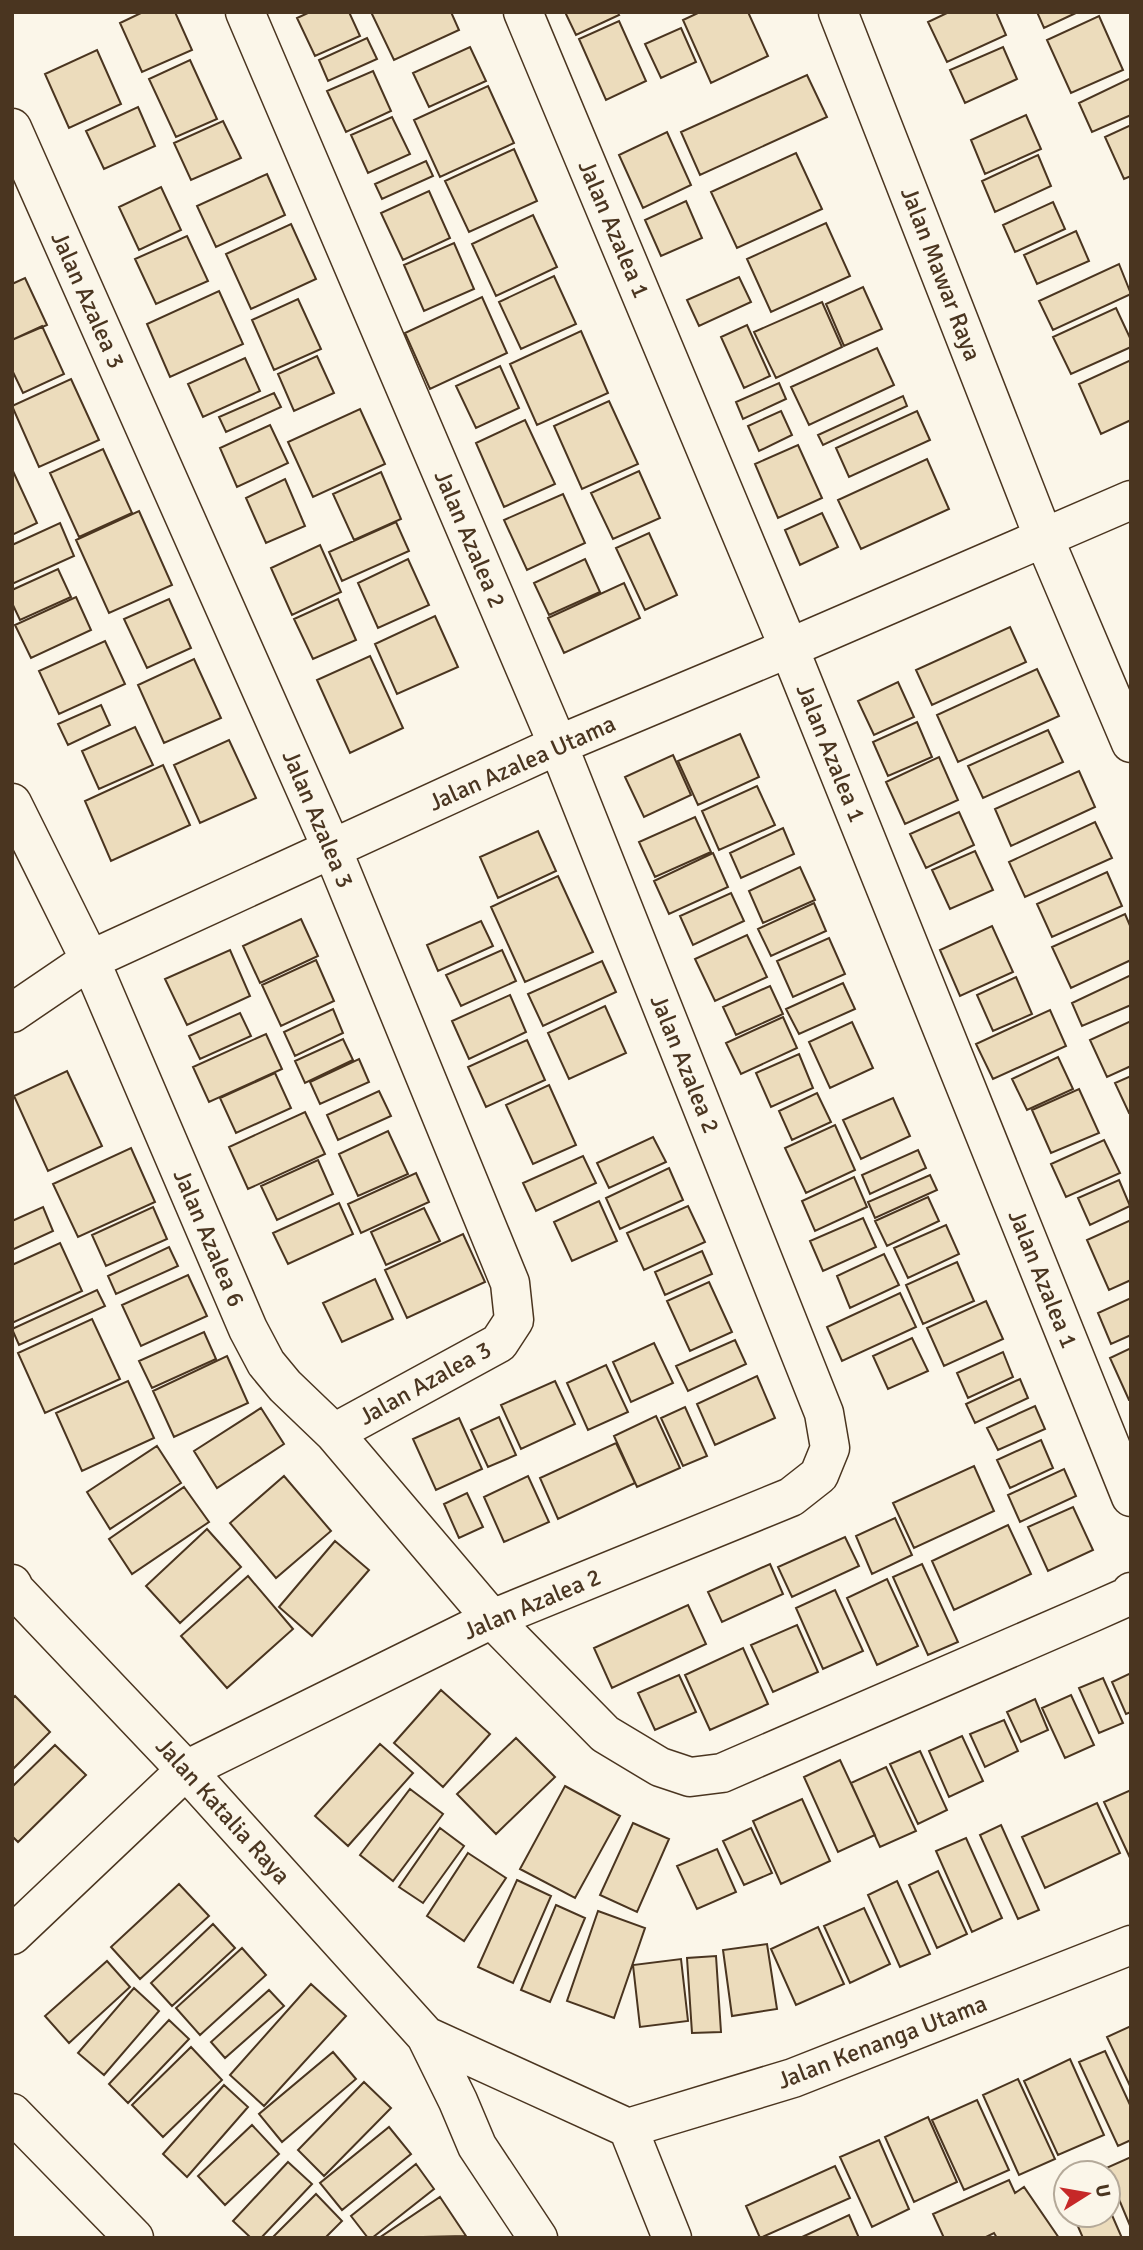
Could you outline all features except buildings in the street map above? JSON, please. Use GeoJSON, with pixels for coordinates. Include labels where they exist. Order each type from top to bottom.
{"type":"FeatureCollection","features":[{"type":"Feature","properties":{"kind":"street","name":"Jalan Azalea 2"},"geometry":{"type":"LineString","coordinates":[[12,1935],[186,1770],[492,1619],[791,1497],[819,1475],[830,1448],[824,1413],[558,745],[245,12]]}},
{"type":"Feature","properties":{"kind":"street","name":"Jalan Azalea 1"},"geometry":{"type":"LineString","coordinates":[[523,12],[789,648],[1131,1497]]}},
{"type":"Feature","properties":{"kind":"street","name":"Jalan Mawar Raya"},"geometry":{"type":"LineString","coordinates":[[838,12],[1043,536],[1131,743]]}},
{"type":"Feature","properties":{"kind":"street","name":"Jalan Azalea 3"},"geometry":{"type":"LineString","coordinates":[[12,128],[332,849],[510,1283],[514,1320],[499,1343],[334,1433]]}},
{"type":"Feature","properties":{"kind":"street","name":"Jalan Azalea Utama"},"geometry":{"type":"LineString","coordinates":[[12,1013],[90,960],[558,745],[1131,500]]}},
{"type":"Feature","properties":{"kind":"street","name":"Jalan Azalea 6"},"geometry":{"type":"LineString","coordinates":[[12,803],[90,960],[248,1329],[267,1363],[285,1385],[334,1433],[492,1619]]}},
{"type":"Feature","properties":{"kind":"street","name":"Jalan Katalia Raya"},"geometry":{"type":"LineString","coordinates":[[13,1588],[186,1770],[426,2036],[477,2146],[538,2238]]}},
{"type":"Feature","properties":{"kind":"street"},"geometry":{"type":"LineString","coordinates":[[492,1619],[606,1734],[660,1768],[690,1777],[722,1773],[1117,1602],[1131,1592]]}},
{"type":"Feature","properties":{"kind":"street","name":"Jalan Kenanga Utama"},"geometry":{"type":"LineString","coordinates":[[628,2128],[793,2078],[1131,1945]]}},
{"type":"Feature","properties":{"kind":"street","name":"Jalan Katalia Raya"},"geometry":{"type":"LineString","coordinates":[[426,2036],[628,2128]]}},
{"type":"Feature","properties":{"kind":"street"},"geometry":{"type":"LineString","coordinates":[[12,2113],[134,2238]]}},
{"type":"Feature","properties":{"kind":"street"},"geometry":{"type":"LineString","coordinates":[[628,2128],[672,2238]]}}]}
